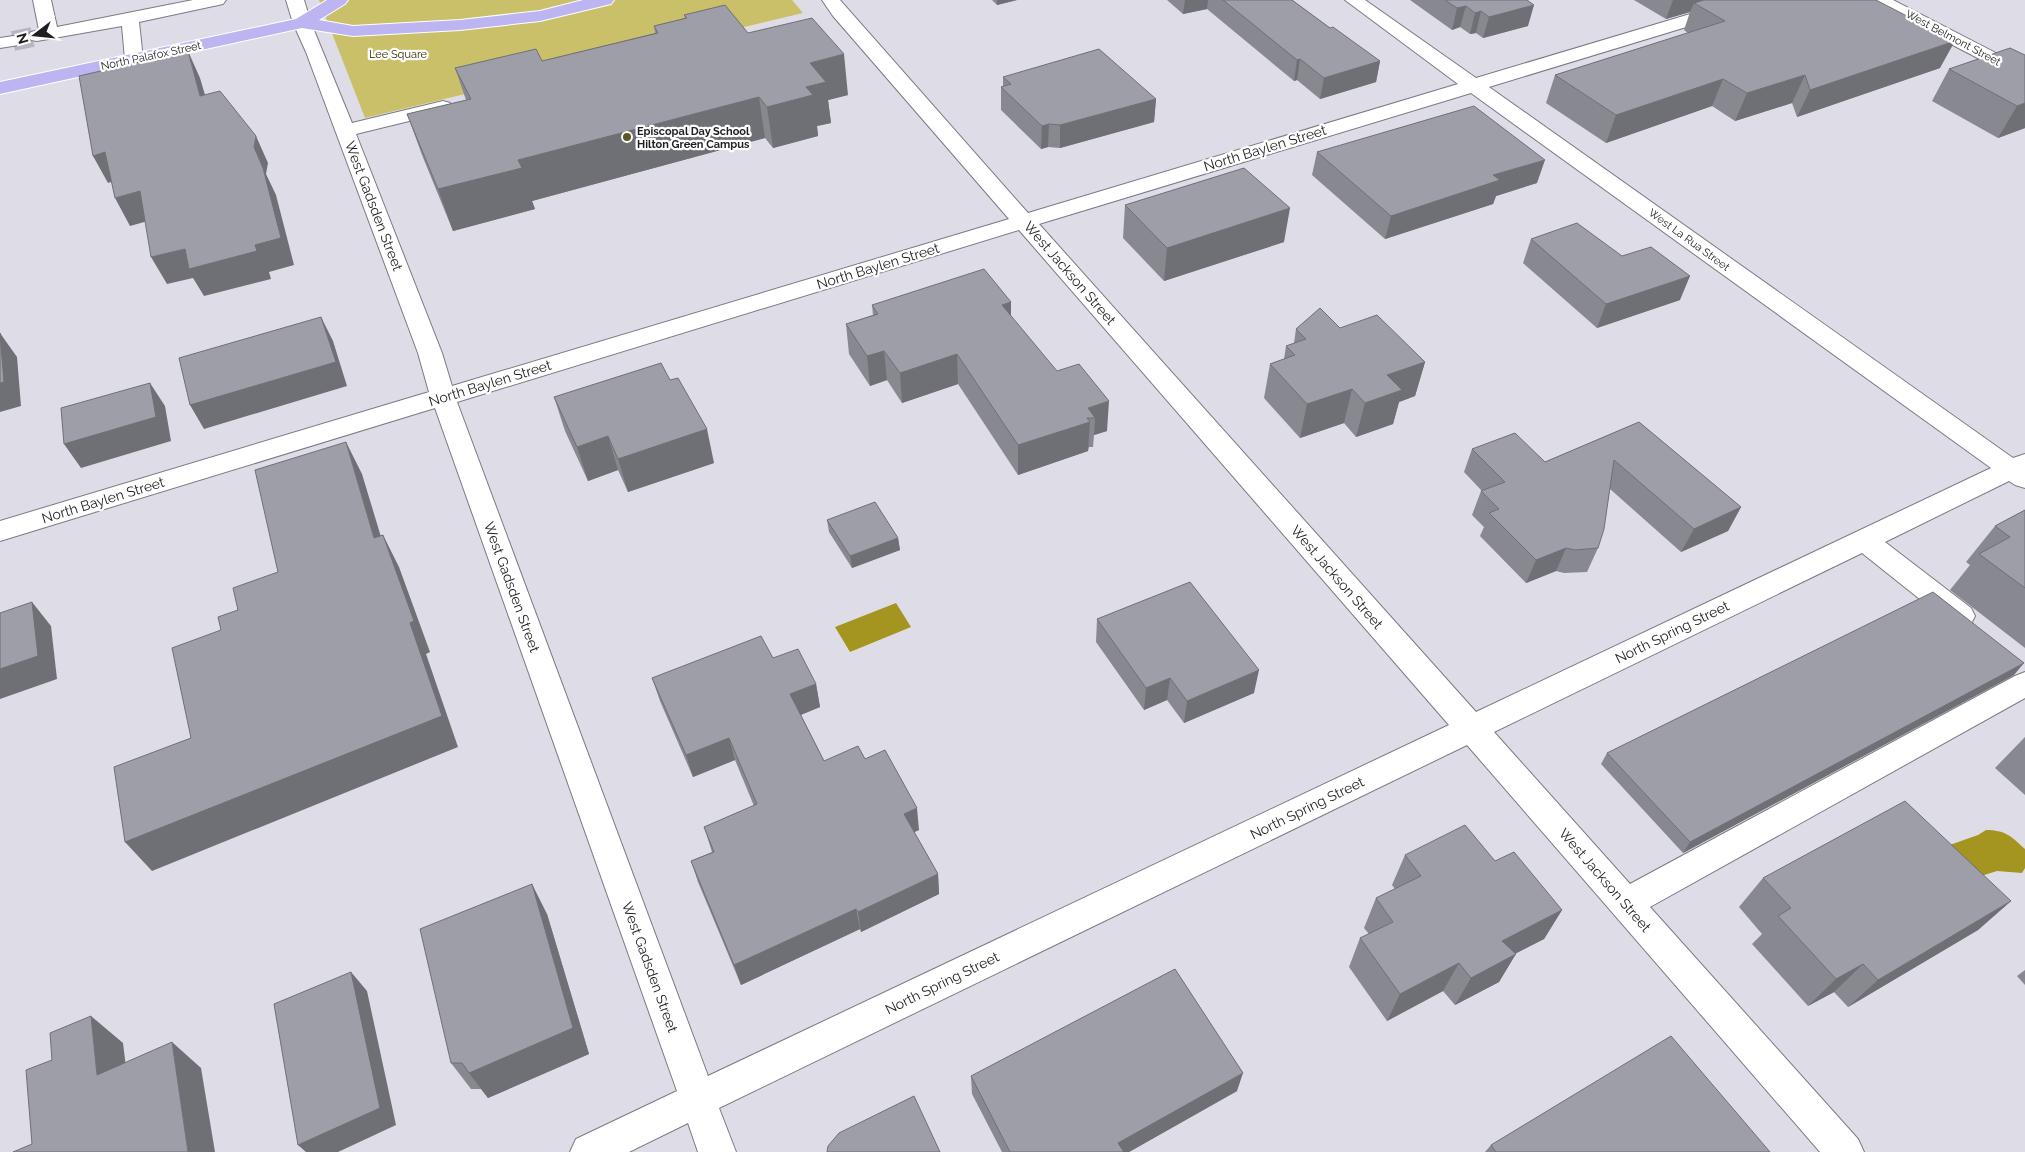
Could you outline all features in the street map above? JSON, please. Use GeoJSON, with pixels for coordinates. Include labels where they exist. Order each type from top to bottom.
{"type":"FeatureCollection","features":[{"type":"Feature","properties":{"kind":"main road","name":"North Palafox Street"},"geometry":{"type":"LineString","coordinates":[[0,88],[134,59],[339,0]]}},
{"type":"Feature","properties":{"kind":"main road","name":"North Palafox Street"},"geometry":{"type":"LineString","coordinates":[[298,12],[353,31],[460,25],[540,16],[605,0]]}},
{"type":"Feature","properties":{"kind":"street"},"geometry":{"type":"LineString","coordinates":[[42,0],[43,34],[217,0]]}},
{"type":"Feature","properties":{"kind":"street","name":"West La Rua Street"},"geometry":{"type":"LineString","coordinates":[[1354,0],[1473,86],[2020,470]]}},
{"type":"Feature","properties":{"kind":"street","name":"North Baylen Street"},"geometry":{"type":"LineString","coordinates":[[0,531],[1756,0]]}},
{"type":"Feature","properties":{"kind":"street","name":"West Belmont Street"},"geometry":{"type":"LineString","coordinates":[[1880,0],[2025,75]]}},
{"type":"Feature","properties":{"kind":"street","name":"West Jackson Street"},"geometry":{"type":"LineString","coordinates":[[830,9],[1024,221],[1845,1152]]}},
{"type":"Feature","properties":{"kind":"street","name":"West Gadsden Street"},"geometry":{"type":"LineString","coordinates":[[298,12],[316,52],[430,353],[443,397],[717,1152]]}},
{"type":"Feature","properties":{"kind":"street"},"geometry":{"type":"LineString","coordinates":[[130,18],[134,59]]}},
{"type":"Feature","properties":{"kind":"street"},"geometry":{"type":"LineString","coordinates":[[345,131],[462,103]]}},
{"type":"Feature","properties":{"kind":"street","name":"North Spring Street"},"geometry":{"type":"LineString","coordinates":[[589,1152],[1864,540],[2020,470]]}},
{"type":"Feature","properties":{"kind":"street"},"geometry":{"type":"LineString","coordinates":[[1864,540],[1980,631]]}},
{"type":"Feature","properties":{"kind":"street"},"geometry":{"type":"LineString","coordinates":[[1626,903],[2022,670]]}},
{"type":"Feature","properties":{"kind":"green space","name":"Lee Square"},"geometry":{"type":"Polygon","coordinates":[[[319,0],[792,0],[803,13],[365,118],[319,0]]]}},
{"type":"Feature","properties":{"kind":"shaded area"},"geometry":{"type":"Polygon","coordinates":[[[896,603],[911,627],[850,652],[835,627],[896,603]]]}},
{"type":"Feature","properties":{"kind":"shaded area"},"geometry":{"type":"Polygon","coordinates":[[[1986,830],[1998,831],[2007,835],[2025,849],[2025,868],[2022,873],[1997,871],[1981,876],[1944,847],[1978,835],[1986,830]]]}},
{"type":"Feature","properties":{"kind":"building"},"geometry":{"type":"Polygon","coordinates":[[[1223,0],[1292,0],[1380,61],[1324,78],[1300,59],[1297,60],[1223,0]]]}},
{"type":"Feature","properties":{"kind":"building"},"geometry":{"type":"Polygon","coordinates":[[[1445,0],[1527,0],[1534,5],[1489,17],[1481,11],[1475,13],[1466,6],[1457,8],[1445,0]]]}},
{"type":"Feature","properties":{"kind":"building"},"geometry":{"type":"Polygon","coordinates":[[[1704,0],[1876,0],[1955,41],[1810,90],[1805,75],[1747,93],[1723,79],[1616,115],[1555,75],[1725,21],[1694,3],[1704,0]]]}},
{"type":"Feature","properties":{"kind":"building"},"geometry":{"type":"Polygon","coordinates":[[[725,5],[748,33],[812,18],[844,54],[810,63],[826,82],[806,87],[813,95],[767,107],[759,97],[518,160],[522,168],[438,189],[407,114],[471,99],[455,68],[536,49],[542,61],[658,33],[654,26],[687,18],[684,15],[725,5]]]}},
{"type":"Feature","properties":{"kind":"building"},"geometry":{"type":"Polygon","coordinates":[[[2010,48],[2025,55],[2025,103],[2017,106],[1949,69],[2010,48]]]}},
{"type":"Feature","properties":{"kind":"building"},"geometry":{"type":"Polygon","coordinates":[[[1099,49],[1156,99],[1060,125],[1049,124],[1042,126],[1001,87],[1011,84],[1003,77],[1099,49]]]}},
{"type":"Feature","properties":{"kind":"building"},"geometry":{"type":"Polygon","coordinates":[[[188,51],[200,96],[220,91],[256,136],[254,147],[263,168],[281,238],[255,245],[257,251],[189,269],[185,249],[151,257],[140,191],[115,198],[105,152],[93,156],[79,76],[188,51]]]}},
{"type":"Feature","properties":{"kind":"building"},"geometry":{"type":"Polygon","coordinates":[[[1474,106],[1545,160],[1493,175],[1500,180],[1391,216],[1317,152],[1474,106]]]}},
{"type":"Feature","properties":{"kind":"building"},"geometry":{"type":"Polygon","coordinates":[[[1244,168],[1290,208],[1167,248],[1125,205],[1244,168]]]}},
{"type":"Feature","properties":{"kind":"building"},"geometry":{"type":"Polygon","coordinates":[[[1577,223],[1622,256],[1651,247],[1690,276],[1606,304],[1531,239],[1577,223]]]}},
{"type":"Feature","properties":{"kind":"building"},"geometry":{"type":"Polygon","coordinates":[[[984,269],[1011,302],[1002,305],[1057,371],[1079,364],[1109,401],[1088,408],[1095,418],[1087,418],[1090,422],[1018,445],[957,354],[900,373],[884,351],[867,356],[846,324],[878,314],[872,305],[984,269]]]}},
{"type":"Feature","properties":{"kind":"building"},"geometry":{"type":"Polygon","coordinates":[[[1320,308],[1340,328],[1377,315],[1425,362],[1387,375],[1402,390],[1365,403],[1352,389],[1307,404],[1270,364],[1295,355],[1286,346],[1306,339],[1296,329],[1320,308]]]}},
{"type":"Feature","properties":{"kind":"building"},"geometry":{"type":"Polygon","coordinates":[[[321,317],[336,362],[190,405],[179,358],[321,317]]]}},
{"type":"Feature","properties":{"kind":"building"},"geometry":{"type":"Polygon","coordinates":[[[0,333],[4,382],[0,383],[0,333]]]}},
{"type":"Feature","properties":{"kind":"building"},"geometry":{"type":"Polygon","coordinates":[[[661,363],[670,380],[678,378],[707,429],[618,459],[608,436],[577,447],[554,397],[661,363]]]}},
{"type":"Feature","properties":{"kind":"building"},"geometry":{"type":"Polygon","coordinates":[[[150,383],[156,417],[64,444],[61,408],[150,383]]]}},
{"type":"Feature","properties":{"kind":"building"},"geometry":{"type":"Polygon","coordinates":[[[1639,422],[1741,507],[1694,529],[1614,460],[1604,529],[1598,548],[1575,550],[1566,548],[1536,560],[1489,513],[1499,509],[1481,491],[1505,482],[1472,449],[1515,433],[1545,462],[1639,422]]]}},
{"type":"Feature","properties":{"kind":"building"},"geometry":{"type":"Polygon","coordinates":[[[346,442],[374,538],[383,535],[414,621],[410,623],[442,716],[125,842],[114,767],[191,738],[172,648],[221,630],[218,617],[238,610],[233,588],[278,572],[255,470],[346,442]]]}},
{"type":"Feature","properties":{"kind":"building"},"geometry":{"type":"Polygon","coordinates":[[[875,502],[898,538],[850,556],[827,520],[875,502]]]}},
{"type":"Feature","properties":{"kind":"building"},"geometry":{"type":"Polygon","coordinates":[[[2025,510],[2025,588],[1979,554],[2010,537],[1995,526],[2025,510]]]}},
{"type":"Feature","properties":{"kind":"building"},"geometry":{"type":"Polygon","coordinates":[[[1190,582],[1259,670],[1187,701],[1170,678],[1146,688],[1097,619],[1190,582]]]}},
{"type":"Feature","properties":{"kind":"building"},"geometry":{"type":"Polygon","coordinates":[[[1933,592],[2024,663],[1690,842],[1607,753],[1933,592]]]}},
{"type":"Feature","properties":{"kind":"building"},"geometry":{"type":"Polygon","coordinates":[[[32,602],[38,656],[0,669],[0,613],[32,602]]]}},
{"type":"Feature","properties":{"kind":"building"},"geometry":{"type":"Polygon","coordinates":[[[761,636],[773,658],[798,649],[816,684],[790,694],[824,761],[858,746],[865,759],[885,750],[917,808],[904,814],[938,874],[858,912],[856,909],[734,965],[691,861],[714,852],[704,827],[757,804],[729,738],[686,755],[652,678],[761,636]]]}},
{"type":"Feature","properties":{"kind":"building"},"geometry":{"type":"Polygon","coordinates":[[[1905,801],[2011,901],[1878,980],[1863,964],[1836,979],[1778,916],[1791,908],[1763,878],[1905,801]]]}},
{"type":"Feature","properties":{"kind":"building"},"geometry":{"type":"Polygon","coordinates":[[[1465,825],[1495,861],[1514,852],[1562,910],[1502,941],[1516,954],[1471,978],[1459,963],[1400,994],[1360,938],[1393,922],[1376,898],[1421,876],[1405,855],[1465,825]]]}},
{"type":"Feature","properties":{"kind":"building"},"geometry":{"type":"Polygon","coordinates":[[[532,884],[573,1028],[469,1073],[462,1063],[451,1063],[420,929],[532,884]]]}},
{"type":"Feature","properties":{"kind":"building"},"geometry":{"type":"Polygon","coordinates":[[[1175,969],[1243,1073],[1118,1143],[1124,1152],[1010,1152],[971,1076],[1175,969]]]}},
{"type":"Feature","properties":{"kind":"building"},"geometry":{"type":"Polygon","coordinates":[[[351,972],[380,1108],[298,1145],[274,1004],[351,972]]]}},
{"type":"Feature","properties":{"kind":"building"},"geometry":{"type":"Polygon","coordinates":[[[91,1016],[97,1075],[172,1042],[188,1152],[13,1152],[32,1144],[26,1070],[52,1060],[50,1033],[91,1016]]]}},
{"type":"Feature","properties":{"kind":"building"},"geometry":{"type":"Polygon","coordinates":[[[1671,1036],[1770,1152],[1496,1152],[1491,1145],[1671,1036]]]}},
{"type":"Feature","properties":{"kind":"building"},"geometry":{"type":"Polygon","coordinates":[[[914,1096],[940,1152],[827,1152],[828,1146],[839,1133],[914,1096]]]}},
{"type":"Feature","properties":{"kind":"tunnel"},"geometry":{"type":"LineString","coordinates":[[13,41],[37,36]]}},
{"type":"Feature","properties":{"kind":"place","name":"Episcopal Day School Hilton Green Campus"},"geometry":{"type":"Point","coordinates":[627,137]}}]}
